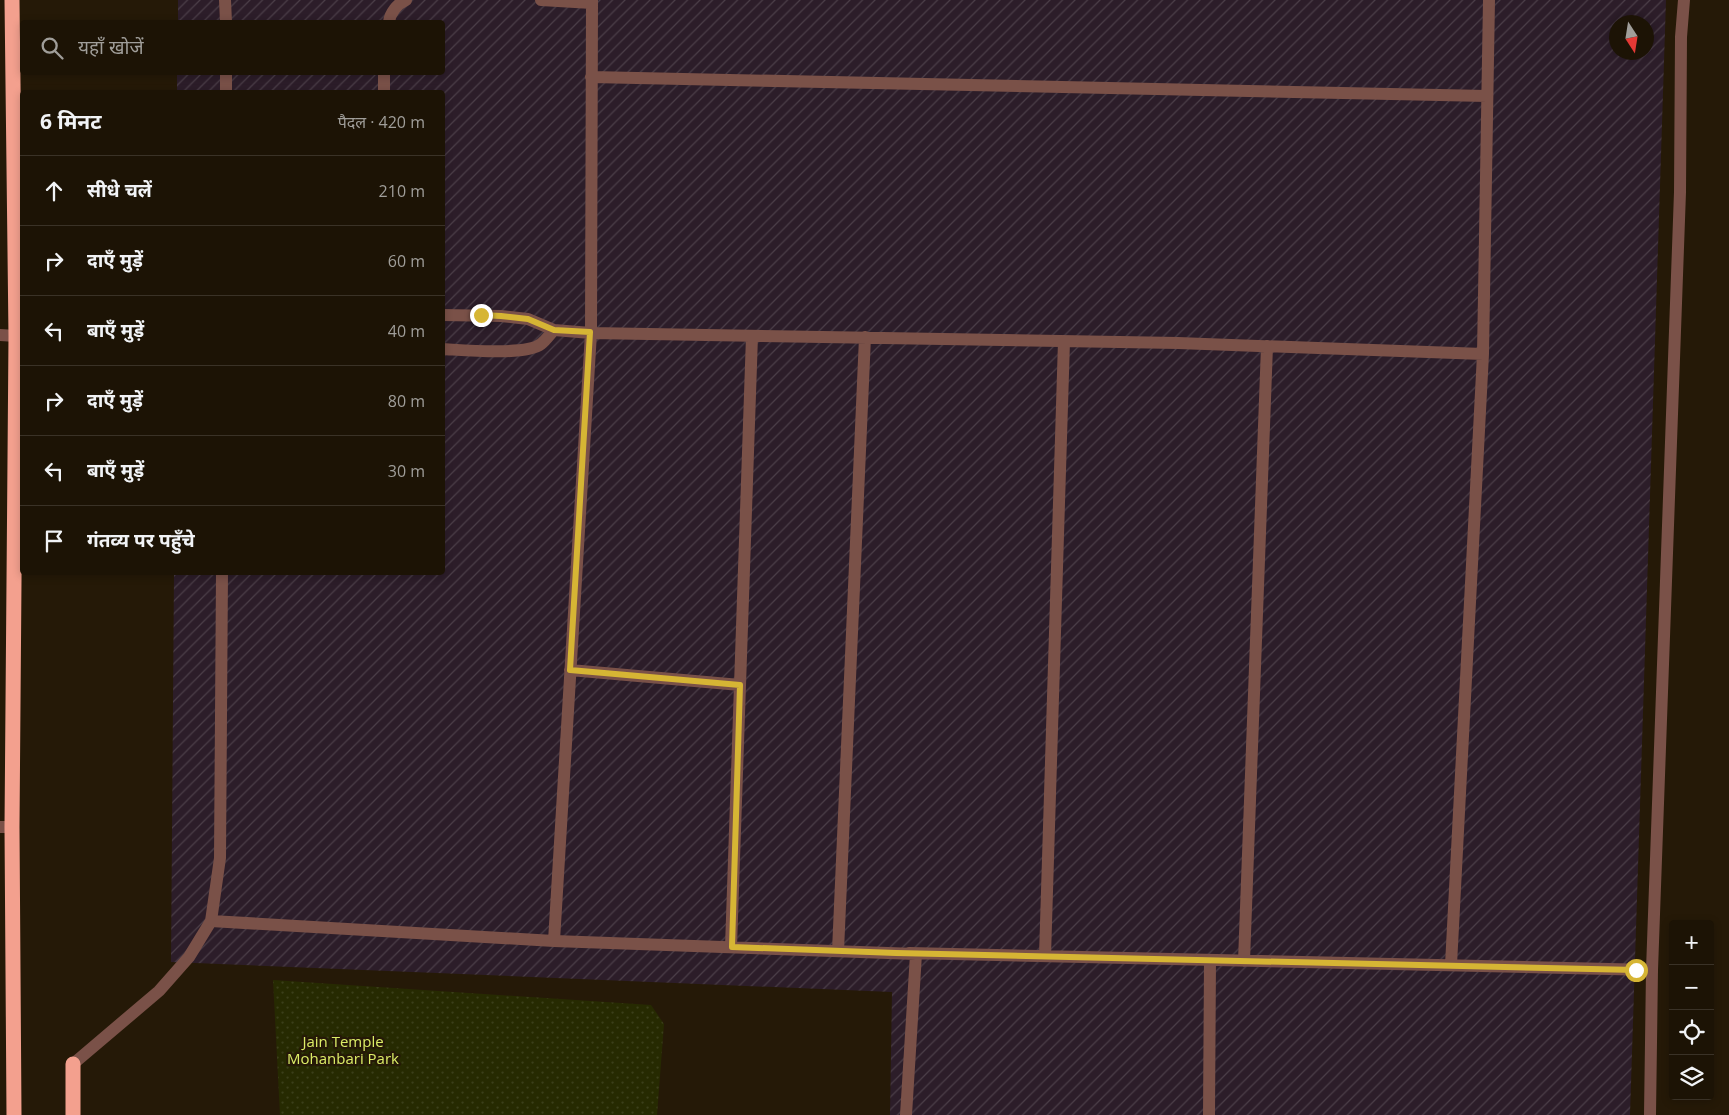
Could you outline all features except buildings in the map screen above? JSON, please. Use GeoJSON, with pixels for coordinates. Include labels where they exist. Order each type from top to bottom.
{"type":"FeatureCollection","features":[{"type":"Feature","properties":{"kind":"highway"},"geometry":{"type":"LineString","coordinates":[[12,0],[16,336],[6,827],[14,1115]]}},
{"type":"Feature","properties":{"kind":"highway"},"geometry":{"type":"LineString","coordinates":[[72,1115],[73,1064]]}},
{"type":"Feature","properties":{"kind":"street"},"geometry":{"type":"LineString","coordinates":[[225,0],[226,20]]}},
{"type":"Feature","properties":{"kind":"street"},"geometry":{"type":"LineString","coordinates":[[390,20],[399,4],[406,0]]}},
{"type":"Feature","properties":{"kind":"street"},"geometry":{"type":"LineString","coordinates":[[541,0],[592,2],[590,332],[554,941]]}},
{"type":"Feature","properties":{"kind":"street"},"geometry":{"type":"LineString","coordinates":[[1451,966],[1482,354],[1489,0]]}},
{"type":"Feature","properties":{"kind":"street"},"geometry":{"type":"LineString","coordinates":[[1650,1115],[1652,970],[1680,192],[1681,38],[1684,0]]}},
{"type":"Feature","properties":{"kind":"street"},"geometry":{"type":"LineString","coordinates":[[226,75],[226,90]]}},
{"type":"Feature","properties":{"kind":"street"},"geometry":{"type":"LineString","coordinates":[[384,75],[384,90]]}},
{"type":"Feature","properties":{"kind":"street"},"geometry":{"type":"LineString","coordinates":[[591,77],[1487,96]]}},
{"type":"Feature","properties":{"kind":"street"},"geometry":{"type":"LineString","coordinates":[[445,315],[501,316],[528,319],[554,330],[590,332],[1267,346],[1482,354]]}},
{"type":"Feature","properties":{"kind":"street"},"geometry":{"type":"LineString","coordinates":[[445,349],[501,352],[522,350],[540,346],[554,330]]}},
{"type":"Feature","properties":{"kind":"street"},"geometry":{"type":"LineString","coordinates":[[0,335],[16,336]]}},
{"type":"Feature","properties":{"kind":"street"},"geometry":{"type":"LineString","coordinates":[[732,947],[752,336]]}},
{"type":"Feature","properties":{"kind":"street"},"geometry":{"type":"LineString","coordinates":[[838,951],[865,338]]}},
{"type":"Feature","properties":{"kind":"street"},"geometry":{"type":"LineString","coordinates":[[1044,956],[1064,341]]}},
{"type":"Feature","properties":{"kind":"street"},"geometry":{"type":"LineString","coordinates":[[1244,961],[1267,346]]}},
{"type":"Feature","properties":{"kind":"street"},"geometry":{"type":"LineString","coordinates":[[73,1064],[159,991],[189,957],[211,921],[220,858],[222,575]]}},
{"type":"Feature","properties":{"kind":"street"},"geometry":{"type":"LineString","coordinates":[[570,670],[740,685]]}},
{"type":"Feature","properties":{"kind":"street"},"geometry":{"type":"LineString","coordinates":[[211,921],[554,941],[896,953],[1652,970]]}},
{"type":"Feature","properties":{"kind":"street"},"geometry":{"type":"LineString","coordinates":[[896,953],[916,954],[906,1115]]}},
{"type":"Feature","properties":{"kind":"street"},"geometry":{"type":"LineString","coordinates":[[1209,1115],[1210,960]]}},
{"type":"Feature","properties":{"kind":"shaded area"},"geometry":{"type":"Polygon","coordinates":[[[178,0],[1666,0],[1630,1115],[890,1115],[892,992],[171,962],[174,575],[445,575],[445,90],[177,90],[177,75],[445,75],[445,20],[178,20],[178,0]]]}},
{"type":"Feature","properties":{"kind":"green space","name":"Jain Temple Mohanbari Park"},"geometry":{"type":"Polygon","coordinates":[[[273,980],[651,1005],[664,1024],[657,1115],[280,1115],[273,980]]]}},
{"type":"Feature","properties":{"kind":"route"},"geometry":{"type":"LineString","coordinates":[[481,315],[528,319],[554,330],[590,332],[570,670],[740,685],[732,947],[896,953],[1636,970]]}}]}
